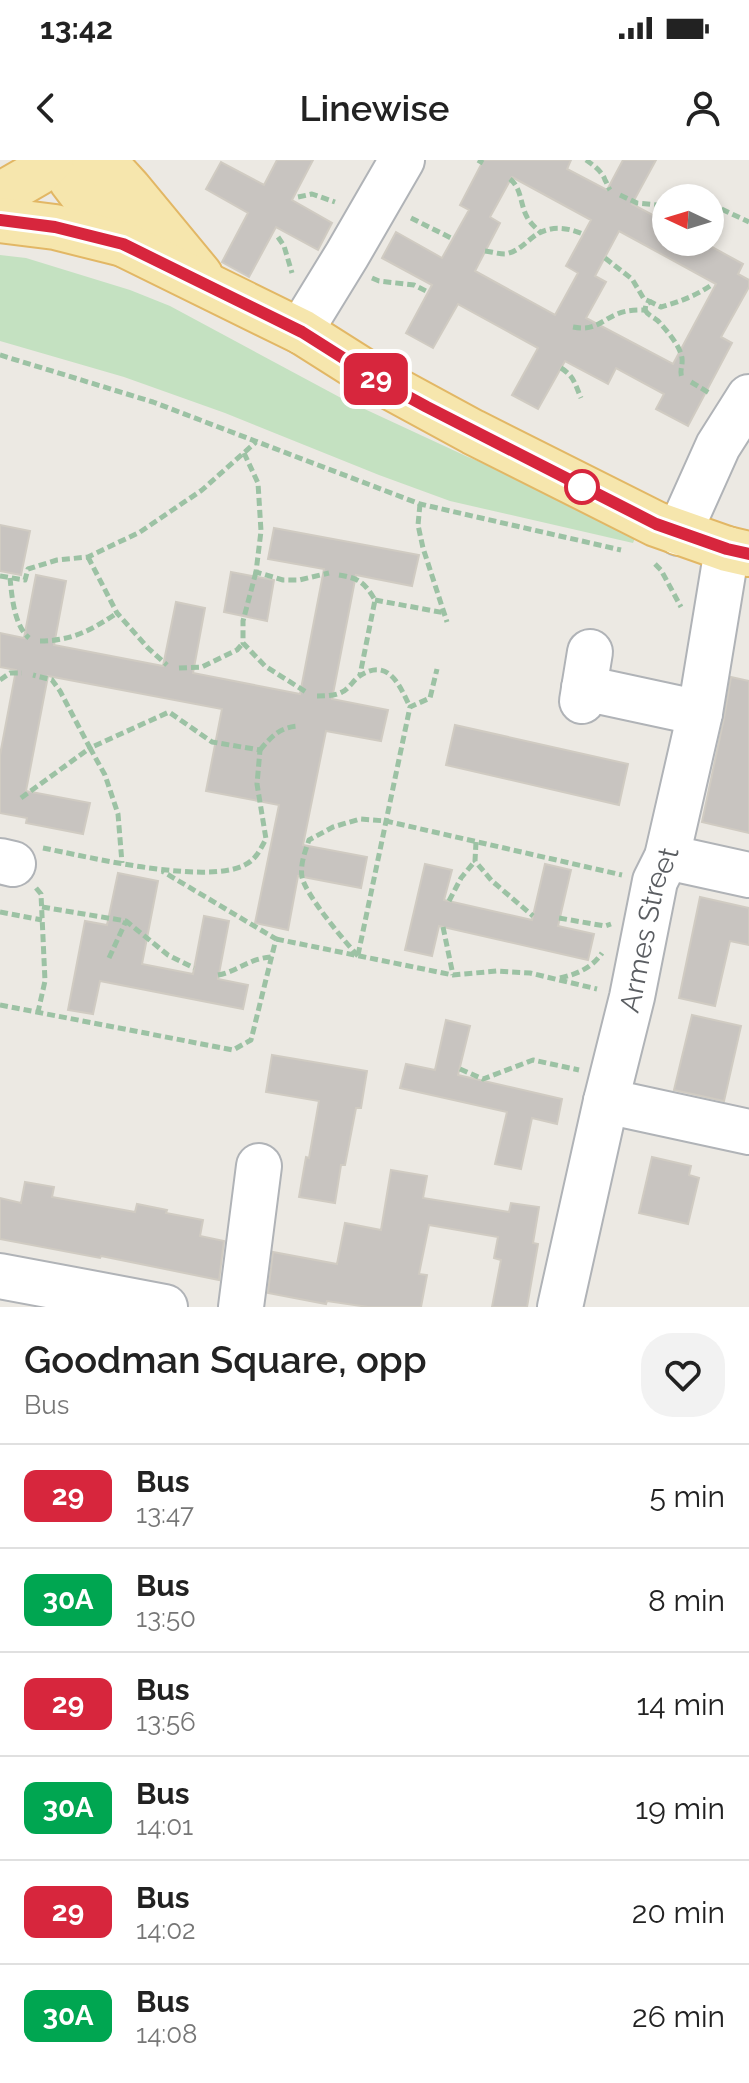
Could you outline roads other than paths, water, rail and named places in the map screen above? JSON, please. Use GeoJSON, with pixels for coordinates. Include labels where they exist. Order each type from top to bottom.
{"type":"FeatureCollection","features":[{"type":"Feature","properties":{"kind":"main road"},"geometry":{"type":"LineString","coordinates":[[0,195],[38,173],[51,160]]}},
{"type":"Feature","properties":{"kind":"main road"},"geometry":{"type":"LineString","coordinates":[[67,160],[71,180],[123,244]]}},
{"type":"Feature","properties":{"kind":"main road"},"geometry":{"type":"LineString","coordinates":[[95,160],[108,166],[129,189],[209,286]]}},
{"type":"Feature","properties":{"kind":"main road"},"geometry":{"type":"LineString","coordinates":[[0,220],[55,227],[123,244],[302,332],[381,382],[473,432],[656,524],[738,551]]}},
{"type":"Feature","properties":{"kind":"street"},"geometry":{"type":"LineString","coordinates":[[302,332],[402,160]]}},
{"type":"Feature","properties":{"kind":"street"},"geometry":{"type":"LineString","coordinates":[[679,533],[702,442],[749,397]]}},
{"type":"Feature","properties":{"kind":"street","name":"Armes Street"},"geometry":{"type":"LineString","coordinates":[[560,1307],[738,551]]}},
{"type":"Feature","properties":{"kind":"street"},"geometry":{"type":"LineString","coordinates":[[585,680],[700,713]]}},
{"type":"Feature","properties":{"kind":"street"},"geometry":{"type":"LineString","coordinates":[[661,869],[749,875]]}},
{"type":"Feature","properties":{"kind":"street"},"geometry":{"type":"LineString","coordinates":[[609,1089],[749,1132]]}},
{"type":"Feature","properties":{"kind":"street"},"geometry":{"type":"LineString","coordinates":[[241,1307],[259,1166]]}},
{"type":"Feature","properties":{"kind":"street"},"geometry":{"type":"LineString","coordinates":[[0,1276],[165,1307]]}}]}
